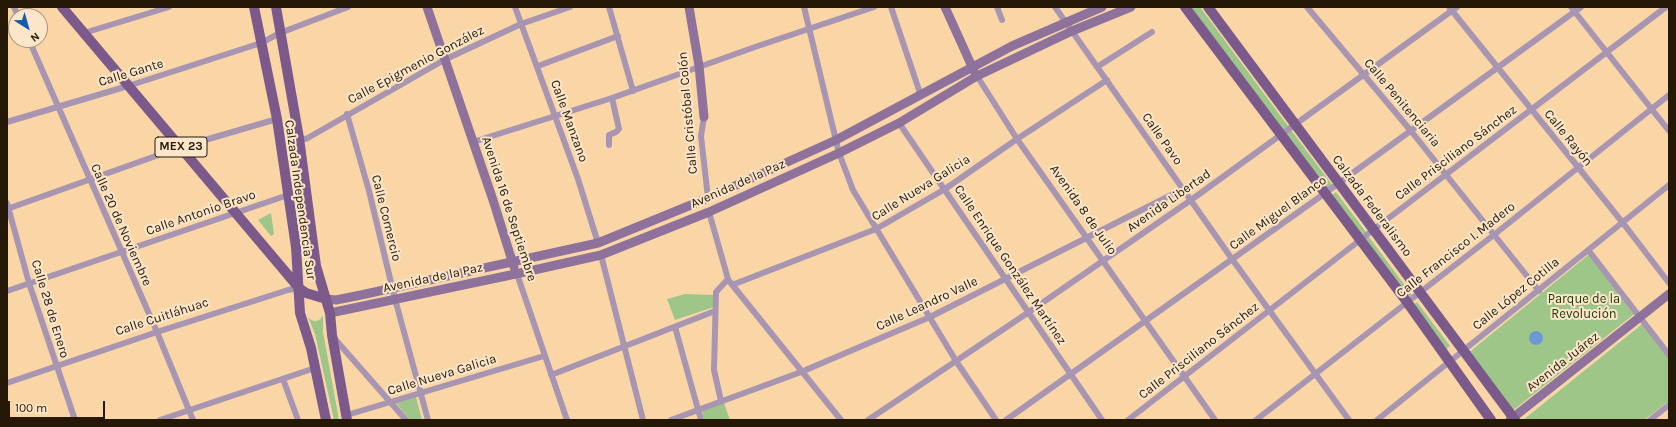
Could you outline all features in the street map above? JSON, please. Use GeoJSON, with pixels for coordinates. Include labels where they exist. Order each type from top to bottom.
{"type":"FeatureCollection","features":[{"type":"Feature","properties":{"kind":"main road","name":"MEX 23"},"geometry":{"type":"LineString","coordinates":[[62,7],[299,288]]}},
{"type":"Feature","properties":{"kind":"main road","name":"Calzada Independencia Sur"},"geometry":{"type":"LineString","coordinates":[[254,7],[277,119],[296,247],[300,313],[311,348],[326,420]]}},
{"type":"Feature","properties":{"kind":"main road","name":"Calzada Independencia Sur"},"geometry":{"type":"LineString","coordinates":[[276,7],[298,138],[316,266],[330,313],[332,336],[347,418]]}},
{"type":"Feature","properties":{"kind":"main road"},"geometry":{"type":"LineString","coordinates":[[1185,7],[1407,302],[1491,420]]}},
{"type":"Feature","properties":{"kind":"main road","name":"Calzada Federalismo"},"geometry":{"type":"LineString","coordinates":[[1208,7],[1513,419]]}},
{"type":"Feature","properties":{"kind":"main road"},"geometry":{"type":"LineString","coordinates":[[299,288],[306,293],[326,299]]}},
{"type":"Feature","properties":{"kind":"street"},"geometry":{"type":"LineString","coordinates":[[84,34],[169,7]]}},
{"type":"Feature","properties":{"kind":"street","name":"Calle Gante"},"geometry":{"type":"LineString","coordinates":[[7,122],[128,86],[261,43],[280,33],[348,7]]}},
{"type":"Feature","properties":{"kind":"street","name":"Avenida 16 de Septiembre"},"geometry":{"type":"LineString","coordinates":[[426,7],[567,420]]}},
{"type":"Feature","properties":{"kind":"street","name":"Calle Manzano"},"geometry":{"type":"LineString","coordinates":[[515,7],[538,66],[578,179],[598,243]]}},
{"type":"Feature","properties":{"kind":"street","name":"Calle Epigmenio González"},"geometry":{"type":"LineString","coordinates":[[298,138],[306,139],[347,114],[444,60],[521,24],[570,7]]}},
{"type":"Feature","properties":{"kind":"street"},"geometry":{"type":"LineString","coordinates":[[609,7],[633,90]]}},
{"type":"Feature","properties":{"kind":"street","name":"Calle Cristóbal Colón"},"geometry":{"type":"LineString","coordinates":[[689,7],[699,66],[704,117],[701,136],[709,212],[728,279],[841,420]]}},
{"type":"Feature","properties":{"kind":"street"},"geometry":{"type":"LineString","coordinates":[[804,7],[839,153],[853,190],[956,361],[996,420]]}},
{"type":"Feature","properties":{"kind":"street"},"geometry":{"type":"LineString","coordinates":[[473,142],[612,98],[699,66],[874,7]]}},
{"type":"Feature","properties":{"kind":"street"},"geometry":{"type":"LineString","coordinates":[[891,7],[921,96]]}},
{"type":"Feature","properties":{"kind":"street","name":"Avenida 8 de Julio"},"geometry":{"type":"LineString","coordinates":[[945,7],[971,67],[1017,139],[1215,420]]}},
{"type":"Feature","properties":{"kind":"street"},"geometry":{"type":"LineString","coordinates":[[997,7],[1002,20]]}},
{"type":"Feature","properties":{"kind":"street","name":"Calle Pavo"},"geometry":{"type":"LineString","coordinates":[[1055,7],[1232,259],[1349,420]]}},
{"type":"Feature","properties":{"kind":"street","name":"Avenida de la Paz"},"geometry":{"type":"LineString","coordinates":[[326,299],[336,300],[598,243],[708,198],[836,140],[921,96],[971,67],[1012,46],[1102,7]]}},
{"type":"Feature","properties":{"kind":"street","name":"Avenida de la Paz"},"geometry":{"type":"LineString","coordinates":[[330,313],[601,255],[709,212],[839,153],[899,123],[977,76],[1072,32],[1131,7]]}},
{"type":"Feature","properties":{"kind":"street","name":"Calle Penitenciaria"},"geometry":{"type":"LineString","coordinates":[[1307,7],[1411,131],[1539,290]]}},
{"type":"Feature","properties":{"kind":"street","name":"Calle Miguel Blanco"},"geometry":{"type":"LineString","coordinates":[[1006,420],[1072,375],[1498,68],[1573,9],[1581,7]]}},
{"type":"Feature","properties":{"kind":"street","name":"Calle Prisciliano Sánchez"},"geometry":{"type":"LineString","coordinates":[[1128,420],[1373,230],[1666,7]]}},
{"type":"Feature","properties":{"kind":"street","name":"Avenida Libertad"},"geometry":{"type":"LineString","coordinates":[[868,420],[1029,312],[1191,200],[1364,75],[1453,8]]}},
{"type":"Feature","properties":{"kind":"street","name":"Calle Rayón"},"geometry":{"type":"LineString","coordinates":[[1453,8],[1498,68],[1623,223],[1669,283]]}},
{"type":"Feature","properties":{"kind":"street"},"geometry":{"type":"LineString","coordinates":[[1573,9],[1669,131]]}},
{"type":"Feature","properties":{"kind":"street"},"geometry":{"type":"LineString","coordinates":[[1097,67],[1152,32]]}},
{"type":"Feature","properties":{"kind":"street"},"geometry":{"type":"LineString","coordinates":[[538,66],[618,36]]}},
{"type":"Feature","properties":{"kind":"street","name":"Calle 20 de Noviembre"},"geometry":{"type":"LineString","coordinates":[[32,48],[89,180],[157,332],[193,420]]}},
{"type":"Feature","properties":{"kind":"street","name":"Calle Nueva Galicia"},"geometry":{"type":"LineString","coordinates":[[732,285],[876,229],[945,189],[1017,139],[1107,80]]}},
{"type":"Feature","properties":{"kind":"street","name":"Calle Francisco I. Madero"},"geometry":{"type":"LineString","coordinates":[[1256,420],[1495,234],[1669,95]]}},
{"type":"Feature","properties":{"kind":"street"},"geometry":{"type":"LineString","coordinates":[[609,145],[610,135],[619,129],[612,98]]}},
{"type":"Feature","properties":{"kind":"street","name":"Calle Comercio"},"geometry":{"type":"LineString","coordinates":[[347,114],[369,192],[395,299],[428,420]]}},
{"type":"Feature","properties":{"kind":"street"},"geometry":{"type":"LineString","coordinates":[[8,207],[181,147],[277,119]]}},
{"type":"Feature","properties":{"kind":"street","name":"Calle Enrique González Martínez"},"geometry":{"type":"LineString","coordinates":[[899,123],[1102,420]]}},
{"type":"Feature","properties":{"kind":"street","name":"Calle López Cotilla"},"geometry":{"type":"LineString","coordinates":[[1377,420],[1669,186]]}},
{"type":"Feature","properties":{"kind":"street","name":"Calle Leandro Valle"},"geometry":{"type":"LineString","coordinates":[[671,420],[801,372],[930,316],[1183,189]]}},
{"type":"Feature","properties":{"kind":"street","name":"Calle Antonio Bravo"},"geometry":{"type":"LineString","coordinates":[[7,291],[288,195]]}},
{"type":"Feature","properties":{"kind":"street","name":"Calle 28 de Enero"},"geometry":{"type":"LineString","coordinates":[[8,207],[29,283],[75,420]]}},
{"type":"Feature","properties":{"kind":"street"},"geometry":{"type":"LineString","coordinates":[[1589,251],[1669,355]]}},
{"type":"Feature","properties":{"kind":"street"},"geometry":{"type":"LineString","coordinates":[[601,255],[643,420]]}},
{"type":"Feature","properties":{"kind":"street"},"geometry":{"type":"LineString","coordinates":[[721,401],[714,370],[716,292],[728,279]]}},
{"type":"Feature","properties":{"kind":"street","name":"Calle Cuitláhuac"},"geometry":{"type":"LineString","coordinates":[[7,383],[157,332],[288,290],[299,288]]}},
{"type":"Feature","properties":{"kind":"street","name":"Avenida Juárez"},"geometry":{"type":"LineString","coordinates":[[1513,419],[1669,294]]}},
{"type":"Feature","properties":{"kind":"street"},"geometry":{"type":"LineString","coordinates":[[551,375],[715,311]]}},
{"type":"Feature","properties":{"kind":"street"},"geometry":{"type":"LineString","coordinates":[[674,327],[702,420]]}},
{"type":"Feature","properties":{"kind":"street"},"geometry":{"type":"LineString","coordinates":[[332,336],[406,420]]}},
{"type":"Feature","properties":{"kind":"street","name":"Calle Nueva Galicia"},"geometry":{"type":"LineString","coordinates":[[347,418],[390,402],[544,356]]}},
{"type":"Feature","properties":{"kind":"street"},"geometry":{"type":"LineString","coordinates":[[160,420],[315,368]]}},
{"type":"Feature","properties":{"kind":"street"},"geometry":{"type":"LineString","coordinates":[[283,379],[298,420]]}},
{"type":"Feature","properties":{"kind":"street"},"geometry":{"type":"LineString","coordinates":[[1650,420],[1669,405]]}},
{"type":"Feature","properties":{"kind":"green space"},"geometry":{"type":"Polygon","coordinates":[[[1190,7],[1200,7],[1288,126],[1282,131],[1190,7]]]}},
{"type":"Feature","properties":{"kind":"green space"},"geometry":{"type":"Polygon","coordinates":[[[1291,130],[1333,186],[1326,191],[1285,135],[1291,130]]]}},
{"type":"Feature","properties":{"kind":"green space"},"geometry":{"type":"Polygon","coordinates":[[[1336,192],[1366,232],[1360,236],[1330,196],[1336,192]]]}},
{"type":"Feature","properties":{"kind":"green space"},"geometry":{"type":"Polygon","coordinates":[[[271,213],[274,234],[271,236],[258,220],[271,213]]]}},
{"type":"Feature","properties":{"kind":"green space"},"geometry":{"type":"Polygon","coordinates":[[[1369,237],[1412,295],[1406,300],[1363,241],[1369,237]]]}},
{"type":"Feature","properties":{"kind":"green space","name":"Parque de la Revolución"},"geometry":{"type":"Polygon","coordinates":[[[1592,252],[1638,311],[1511,412],[1467,354],[1592,252]]]}},
{"type":"Feature","properties":{"kind":"green space"},"geometry":{"type":"Polygon","coordinates":[[[685,294],[714,295],[714,307],[675,320],[667,299],[685,294]]]}},
{"type":"Feature","properties":{"kind":"green space"},"geometry":{"type":"Polygon","coordinates":[[[1417,302],[1450,346],[1444,351],[1411,306],[1417,302]]]}},
{"type":"Feature","properties":{"kind":"green space"},"geometry":{"type":"Polygon","coordinates":[[[323,315],[323,332],[339,420],[334,420],[315,334],[308,317],[316,321],[323,315]]]}},
{"type":"Feature","properties":{"kind":"green space","name":"Parque de la Revolución"},"geometry":{"type":"Polygon","coordinates":[[[1646,321],[1669,350],[1669,401],[1644,420],[1523,420],[1646,321]]]}},
{"type":"Feature","properties":{"kind":"green space"},"geometry":{"type":"Polygon","coordinates":[[[416,397],[422,420],[410,420],[396,403],[416,397]]]}},
{"type":"Feature","properties":{"kind":"green space"},"geometry":{"type":"Polygon","coordinates":[[[724,403],[730,420],[704,420],[702,414],[703,411],[724,403]]]}},
{"type":"Feature","properties":{"kind":"water"},"geometry":{"type":"Polygon","coordinates":[[[1536,331],[1541,333],[1543,338],[1541,343],[1536,345],[1531,343],[1529,338],[1531,333],[1536,331]]]}}]}
